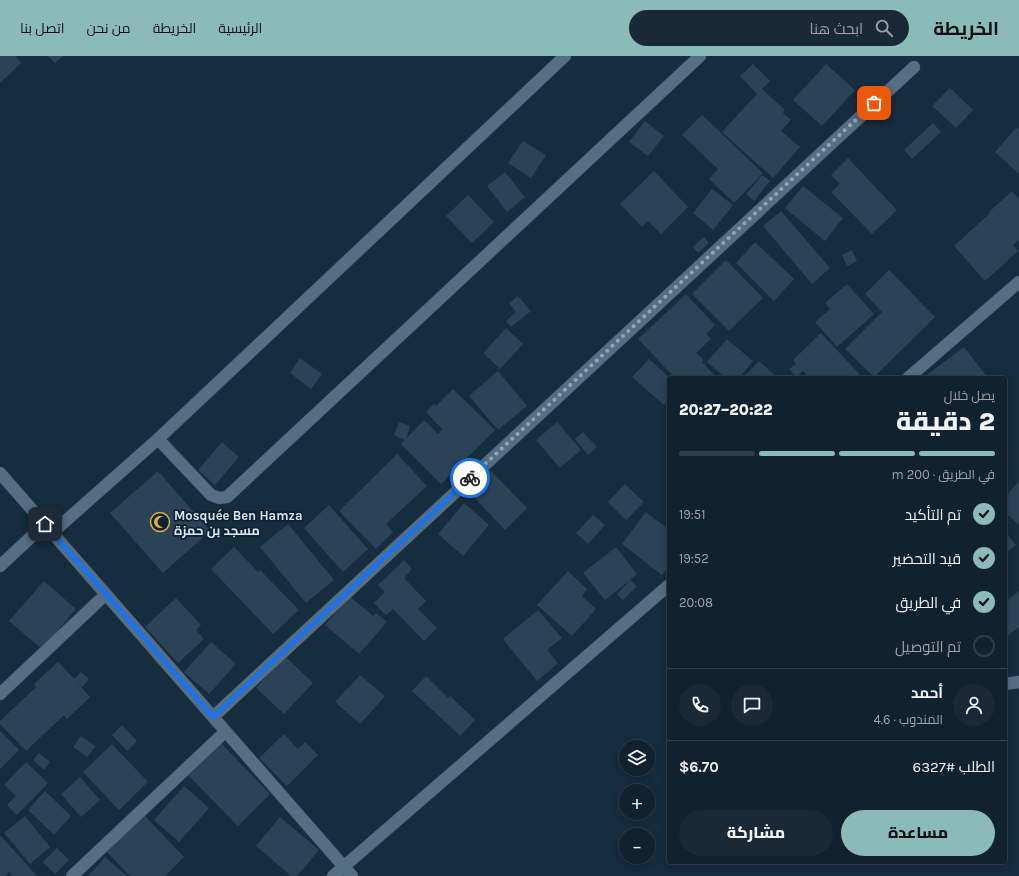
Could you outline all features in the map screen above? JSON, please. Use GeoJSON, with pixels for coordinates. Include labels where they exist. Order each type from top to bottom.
{"type":"FeatureCollection","features":[{"type":"Feature","properties":{"kind":"street"},"geometry":{"type":"LineString","coordinates":[[0,566],[158,440],[565,56]]}},
{"type":"Feature","properties":{"kind":"street"},"geometry":{"type":"LineString","coordinates":[[158,440],[211,495],[219,498],[227,497],[700,56]]}},
{"type":"Feature","properties":{"kind":"street"},"geometry":{"type":"LineString","coordinates":[[213,717],[914,67]]}},
{"type":"Feature","properties":{"kind":"street"},"geometry":{"type":"LineString","coordinates":[[910,376],[1019,282]]}},
{"type":"Feature","properties":{"kind":"street"},"geometry":{"type":"LineString","coordinates":[[0,473],[105,595],[348,871]]}},
{"type":"Feature","properties":{"kind":"street"},"geometry":{"type":"LineString","coordinates":[[333,876],[348,871],[667,587]]}},
{"type":"Feature","properties":{"kind":"street"},"geometry":{"type":"LineString","coordinates":[[0,694],[105,595]]}},
{"type":"Feature","properties":{"kind":"street"},"geometry":{"type":"LineString","coordinates":[[1007,684],[1019,682]]}},
{"type":"Feature","properties":{"kind":"street"},"geometry":{"type":"LineString","coordinates":[[72,876],[225,732]]}},
{"type":"Feature","properties":{"kind":"building"},"geometry":{"type":"Polygon","coordinates":[[[0,56],[15,56],[21,63],[0,83],[0,56]]]}},
{"type":"Feature","properties":{"kind":"building"},"geometry":{"type":"Polygon","coordinates":[[[48,56],[63,56],[55,63],[48,56]]]}},
{"type":"Feature","properties":{"kind":"building"},"geometry":{"type":"Polygon","coordinates":[[[753,64],[770,81],[762,89],[785,110],[783,113],[791,120],[781,131],[800,147],[773,178],[722,132],[757,94],[740,76],[753,64]]]}},
{"type":"Feature","properties":{"kind":"building"},"geometry":{"type":"Polygon","coordinates":[[[826,64],[855,90],[822,126],[793,100],[826,64]]]}},
{"type":"Feature","properties":{"kind":"building"},"geometry":{"type":"Polygon","coordinates":[[[950,88],[973,110],[956,128],[932,106],[950,88]]]}},
{"type":"Feature","properties":{"kind":"building"},"geometry":{"type":"Polygon","coordinates":[[[702,115],[763,173],[734,203],[709,179],[718,169],[682,135],[702,115]]]}},
{"type":"Feature","properties":{"kind":"building"},"geometry":{"type":"Polygon","coordinates":[[[645,121],[664,136],[648,156],[629,142],[645,121]]]}},
{"type":"Feature","properties":{"kind":"building"},"geometry":{"type":"Polygon","coordinates":[[[933,123],[941,132],[912,159],[904,150],[933,123]]]}},
{"type":"Feature","properties":{"kind":"building"},"geometry":{"type":"Polygon","coordinates":[[[1017,127],[1019,129],[1019,174],[995,152],[1017,127]]]}},
{"type":"Feature","properties":{"kind":"building"},"geometry":{"type":"Polygon","coordinates":[[[523,141],[546,155],[531,178],[508,163],[523,141]]]}},
{"type":"Feature","properties":{"kind":"building"},"geometry":{"type":"Polygon","coordinates":[[[848,158],[897,210],[872,234],[831,192],[840,184],[831,175],[848,158]]]}},
{"type":"Feature","properties":{"kind":"building"},"geometry":{"type":"Polygon","coordinates":[[[654,171],[688,207],[661,234],[648,221],[642,227],[620,204],[654,171]]]}},
{"type":"Feature","properties":{"kind":"building"},"geometry":{"type":"Polygon","coordinates":[[[505,172],[525,197],[507,212],[487,186],[505,172]]]}},
{"type":"Feature","properties":{"kind":"building"},"geometry":{"type":"Polygon","coordinates":[[[762,175],[770,181],[754,201],[746,194],[762,175]]]}},
{"type":"Feature","properties":{"kind":"building"},"geometry":{"type":"Polygon","coordinates":[[[803,186],[843,218],[825,241],[785,208],[803,186]]]}},
{"type":"Feature","properties":{"kind":"building"},"geometry":{"type":"Polygon","coordinates":[[[712,189],[733,205],[713,230],[693,213],[712,189]]]}},
{"type":"Feature","properties":{"kind":"building"},"geometry":{"type":"Polygon","coordinates":[[[1012,191],[1019,199],[1019,240],[1013,245],[1018,251],[985,281],[954,246],[1012,191]]]}},
{"type":"Feature","properties":{"kind":"building"},"geometry":{"type":"Polygon","coordinates":[[[468,195],[494,222],[472,243],[446,216],[468,195]]]}},
{"type":"Feature","properties":{"kind":"building"},"geometry":{"type":"Polygon","coordinates":[[[781,211],[830,268],[812,284],[763,226],[781,211]]]}},
{"type":"Feature","properties":{"kind":"building"},"geometry":{"type":"Polygon","coordinates":[[[704,237],[709,243],[698,253],[693,247],[704,237]]]}},
{"type":"Feature","properties":{"kind":"building"},"geometry":{"type":"Polygon","coordinates":[[[755,242],[794,279],[774,301],[736,263],[755,242]]]}},
{"type":"Feature","properties":{"kind":"building"},"geometry":{"type":"Polygon","coordinates":[[[852,250],[857,261],[847,266],[842,255],[852,250]]]}},
{"type":"Feature","properties":{"kind":"building"},"geometry":{"type":"Polygon","coordinates":[[[726,260],[763,298],[729,331],[692,294],[726,260]]]}},
{"type":"Feature","properties":{"kind":"building"},"geometry":{"type":"Polygon","coordinates":[[[889,270],[935,317],[875,376],[873,376],[845,349],[882,312],[865,294],[889,270]]]}},
{"type":"Feature","properties":{"kind":"building"},"geometry":{"type":"Polygon","coordinates":[[[847,284],[874,314],[837,347],[815,322],[830,309],[825,303],[847,284]]]}},
{"type":"Feature","properties":{"kind":"building"},"geometry":{"type":"Polygon","coordinates":[[[686,294],[715,325],[706,334],[711,339],[696,353],[704,360],[702,362],[715,376],[673,376],[638,339],[686,294]]]}},
{"type":"Feature","properties":{"kind":"building"},"geometry":{"type":"Polygon","coordinates":[[[518,296],[531,311],[511,327],[506,321],[516,312],[509,303],[518,296]]]}},
{"type":"Feature","properties":{"kind":"building"},"geometry":{"type":"Polygon","coordinates":[[[506,328],[523,344],[500,369],[483,353],[506,328]]]}},
{"type":"Feature","properties":{"kind":"building"},"geometry":{"type":"Polygon","coordinates":[[[821,333],[861,376],[807,376],[803,371],[795,376],[789,369],[796,364],[793,360],[821,333]]]}},
{"type":"Feature","properties":{"kind":"building"},"geometry":{"type":"Polygon","coordinates":[[[727,339],[753,361],[741,376],[724,376],[707,362],[727,339]]]}},
{"type":"Feature","properties":{"kind":"building"},"geometry":{"type":"Polygon","coordinates":[[[964,347],[986,376],[925,376],[964,347]]]}},
{"type":"Feature","properties":{"kind":"building"},"geometry":{"type":"Polygon","coordinates":[[[300,358],[322,374],[311,389],[290,373],[300,358]]]}},
{"type":"Feature","properties":{"kind":"building"},"geometry":{"type":"Polygon","coordinates":[[[649,359],[668,376],[667,401],[664,405],[632,377],[649,359]]]}},
{"type":"Feature","properties":{"kind":"building"},"geometry":{"type":"Polygon","coordinates":[[[759,361],[776,376],[745,376],[759,361]]]}},
{"type":"Feature","properties":{"kind":"building"},"geometry":{"type":"Polygon","coordinates":[[[498,371],[527,406],[498,430],[469,396],[498,371]]]}},
{"type":"Feature","properties":{"kind":"building"},"geometry":{"type":"Polygon","coordinates":[[[453,389],[495,430],[441,484],[401,444],[405,440],[394,435],[399,422],[410,426],[406,439],[424,420],[438,434],[442,429],[426,412],[434,404],[436,406],[453,389]]]}},
{"type":"Feature","properties":{"kind":"building"},"geometry":{"type":"Polygon","coordinates":[[[557,422],[581,450],[560,468],[536,440],[557,422]]]}},
{"type":"Feature","properties":{"kind":"building"},"geometry":{"type":"Polygon","coordinates":[[[583,432],[597,447],[588,455],[575,439],[583,432]]]}},
{"type":"Feature","properties":{"kind":"building"},"geometry":{"type":"Polygon","coordinates":[[[222,442],[239,457],[215,485],[198,470],[222,442]]]}},
{"type":"Feature","properties":{"kind":"building"},"geometry":{"type":"Polygon","coordinates":[[[397,454],[427,486],[386,524],[393,532],[376,549],[339,511],[397,454]]]}},
{"type":"Feature","properties":{"kind":"building"},"geometry":{"type":"Polygon","coordinates":[[[490,470],[527,508],[505,530],[468,491],[490,470]]]}},
{"type":"Feature","properties":{"kind":"building","name":"Mosquée Ben Hamza مسجد بن حمزة"},"geometry":{"type":"Polygon","coordinates":[[[158,471],[210,531],[163,573],[110,513],[158,471]]]}},
{"type":"Feature","properties":{"kind":"building"},"geometry":{"type":"Polygon","coordinates":[[[1019,481],[1019,525],[1007,514],[1007,495],[1019,481]]]}},
{"type":"Feature","properties":{"kind":"building"},"geometry":{"type":"Polygon","coordinates":[[[625,484],[644,502],[626,520],[608,502],[625,484]]]}},
{"type":"Feature","properties":{"kind":"building"},"geometry":{"type":"Polygon","coordinates":[[[464,503],[489,525],[463,556],[438,534],[464,503]]]}},
{"type":"Feature","properties":{"kind":"building"},"geometry":{"type":"Polygon","coordinates":[[[329,505],[368,549],[343,572],[304,528],[329,505]]]}},
{"type":"Feature","properties":{"kind":"building"},"geometry":{"type":"Polygon","coordinates":[[[646,512],[667,528],[667,569],[662,575],[622,544],[646,512]]]}},
{"type":"Feature","properties":{"kind":"building"},"geometry":{"type":"Polygon","coordinates":[[[593,515],[605,525],[588,544],[576,533],[593,515]]]}},
{"type":"Feature","properties":{"kind":"building"},"geometry":{"type":"Polygon","coordinates":[[[288,524],[334,580],[306,603],[260,547],[288,524]]]}},
{"type":"Feature","properties":{"kind":"building"},"geometry":{"type":"Polygon","coordinates":[[[1007,534],[1016,545],[1007,552],[1007,534]]]}},
{"type":"Feature","properties":{"kind":"building"},"geometry":{"type":"Polygon","coordinates":[[[234,547],[258,572],[260,570],[299,610],[273,634],[211,569],[234,547]]]}},
{"type":"Feature","properties":{"kind":"building"},"geometry":{"type":"Polygon","coordinates":[[[616,547],[637,574],[605,600],[583,573],[616,547]]]}},
{"type":"Feature","properties":{"kind":"building"},"geometry":{"type":"Polygon","coordinates":[[[404,560],[412,569],[404,578],[426,601],[418,609],[437,628],[424,641],[393,609],[386,615],[374,603],[385,592],[378,585],[404,560]]]}},
{"type":"Feature","properties":{"kind":"building"},"geometry":{"type":"Polygon","coordinates":[[[568,571],[587,589],[582,596],[596,609],[572,636],[537,605],[568,571]]]}},
{"type":"Feature","properties":{"kind":"building"},"geometry":{"type":"Polygon","coordinates":[[[630,580],[637,586],[623,600],[617,594],[630,580]]]}},
{"type":"Feature","properties":{"kind":"building"},"geometry":{"type":"Polygon","coordinates":[[[44,581],[76,609],[42,649],[9,621],[44,581]]]}},
{"type":"Feature","properties":{"kind":"building"},"geometry":{"type":"Polygon","coordinates":[[[1019,591],[1019,627],[1007,636],[1007,600],[1019,591]]]}},
{"type":"Feature","properties":{"kind":"building"},"geometry":{"type":"Polygon","coordinates":[[[349,596],[373,616],[376,613],[387,622],[359,654],[325,625],[349,596]]]}},
{"type":"Feature","properties":{"kind":"building"},"geometry":{"type":"Polygon","coordinates":[[[176,598],[201,625],[196,630],[204,639],[178,663],[145,627],[176,598]]]}},
{"type":"Feature","properties":{"kind":"building"},"geometry":{"type":"Polygon","coordinates":[[[538,610],[562,638],[547,650],[558,663],[537,681],[503,639],[538,610]]]}},
{"type":"Feature","properties":{"kind":"building"},"geometry":{"type":"Polygon","coordinates":[[[211,642],[236,664],[209,694],[184,672],[211,642]]]}},
{"type":"Feature","properties":{"kind":"building"},"geometry":{"type":"Polygon","coordinates":[[[285,656],[313,683],[284,714],[256,688],[285,656]]]}},
{"type":"Feature","properties":{"kind":"building"},"geometry":{"type":"Polygon","coordinates":[[[58,662],[74,679],[81,672],[89,679],[82,687],[76,681],[90,697],[67,719],[64,715],[26,751],[0,724],[0,721],[36,687],[34,684],[58,662]]]}},
{"type":"Feature","properties":{"kind":"building"},"geometry":{"type":"Polygon","coordinates":[[[360,675],[385,696],[360,724],[335,702],[360,675]]]}},
{"type":"Feature","properties":{"kind":"building"},"geometry":{"type":"Polygon","coordinates":[[[426,676],[448,698],[450,696],[475,720],[460,736],[412,691],[426,676]]]}},
{"type":"Feature","properties":{"kind":"building"},"geometry":{"type":"Polygon","coordinates":[[[122,725],[137,741],[127,751],[112,735],[122,725]]]}},
{"type":"Feature","properties":{"kind":"building"},"geometry":{"type":"Polygon","coordinates":[[[0,731],[19,750],[0,769],[0,731]]]}},
{"type":"Feature","properties":{"kind":"building"},"geometry":{"type":"Polygon","coordinates":[[[284,734],[298,749],[305,742],[318,755],[287,786],[259,758],[284,734]]]}},
{"type":"Feature","properties":{"kind":"building"},"geometry":{"type":"Polygon","coordinates":[[[81,736],[95,746],[88,757],[73,747],[81,736]]]}},
{"type":"Feature","properties":{"kind":"building"},"geometry":{"type":"Polygon","coordinates":[[[219,741],[270,794],[238,826],[186,773],[219,741]]]}},
{"type":"Feature","properties":{"kind":"building"},"geometry":{"type":"Polygon","coordinates":[[[112,744],[148,782],[119,810],[83,772],[112,744]]]}},
{"type":"Feature","properties":{"kind":"building"},"geometry":{"type":"Polygon","coordinates":[[[39,753],[50,762],[44,770],[33,760],[39,753]]]}},
{"type":"Feature","properties":{"kind":"building"},"geometry":{"type":"Polygon","coordinates":[[[26,762],[48,783],[17,815],[7,805],[16,796],[4,785],[26,762]]]}},
{"type":"Feature","properties":{"kind":"building"},"geometry":{"type":"Polygon","coordinates":[[[80,777],[100,800],[81,817],[61,794],[80,777]]]}},
{"type":"Feature","properties":{"kind":"building"},"geometry":{"type":"Polygon","coordinates":[[[184,786],[209,808],[179,842],[154,820],[184,786]]]}},
{"type":"Feature","properties":{"kind":"building"},"geometry":{"type":"Polygon","coordinates":[[[45,791],[71,816],[54,835],[28,810],[45,791]]]}},
{"type":"Feature","properties":{"kind":"building"},"geometry":{"type":"Polygon","coordinates":[[[143,814],[184,857],[165,876],[130,876],[105,850],[143,814]]]}},
{"type":"Feature","properties":{"kind":"building"},"geometry":{"type":"Polygon","coordinates":[[[25,816],[50,847],[30,864],[4,833],[25,816]]]}},
{"type":"Feature","properties":{"kind":"building"},"geometry":{"type":"Polygon","coordinates":[[[280,817],[319,850],[297,876],[291,876],[256,846],[280,817]]]}},
{"type":"Feature","properties":{"kind":"building"},"geometry":{"type":"Polygon","coordinates":[[[0,835],[37,876],[12,876],[9,872],[5,876],[0,876],[0,835]]]}},
{"type":"Feature","properties":{"kind":"building"},"geometry":{"type":"Polygon","coordinates":[[[57,848],[69,860],[55,874],[43,862],[57,848]]]}},
{"type":"Feature","properties":{"kind":"building"},"geometry":{"type":"Polygon","coordinates":[[[105,857],[127,876],[88,876],[105,857]]]}},
{"type":"Feature","properties":{"kind":"way so far"},"geometry":{"type":"LineString","coordinates":[[470,478],[874,103]]}},
{"type":"Feature","properties":{"kind":"place","name":"Mosquée Ben Hamza مسجد بن حمزة"},"geometry":{"type":"Point","coordinates":[160,522]}},
{"type":"Feature","properties":{"kind":"route"},"geometry":{"type":"LineString","coordinates":[[45,524],[105,595],[213,717],[470,478]]}}]}
